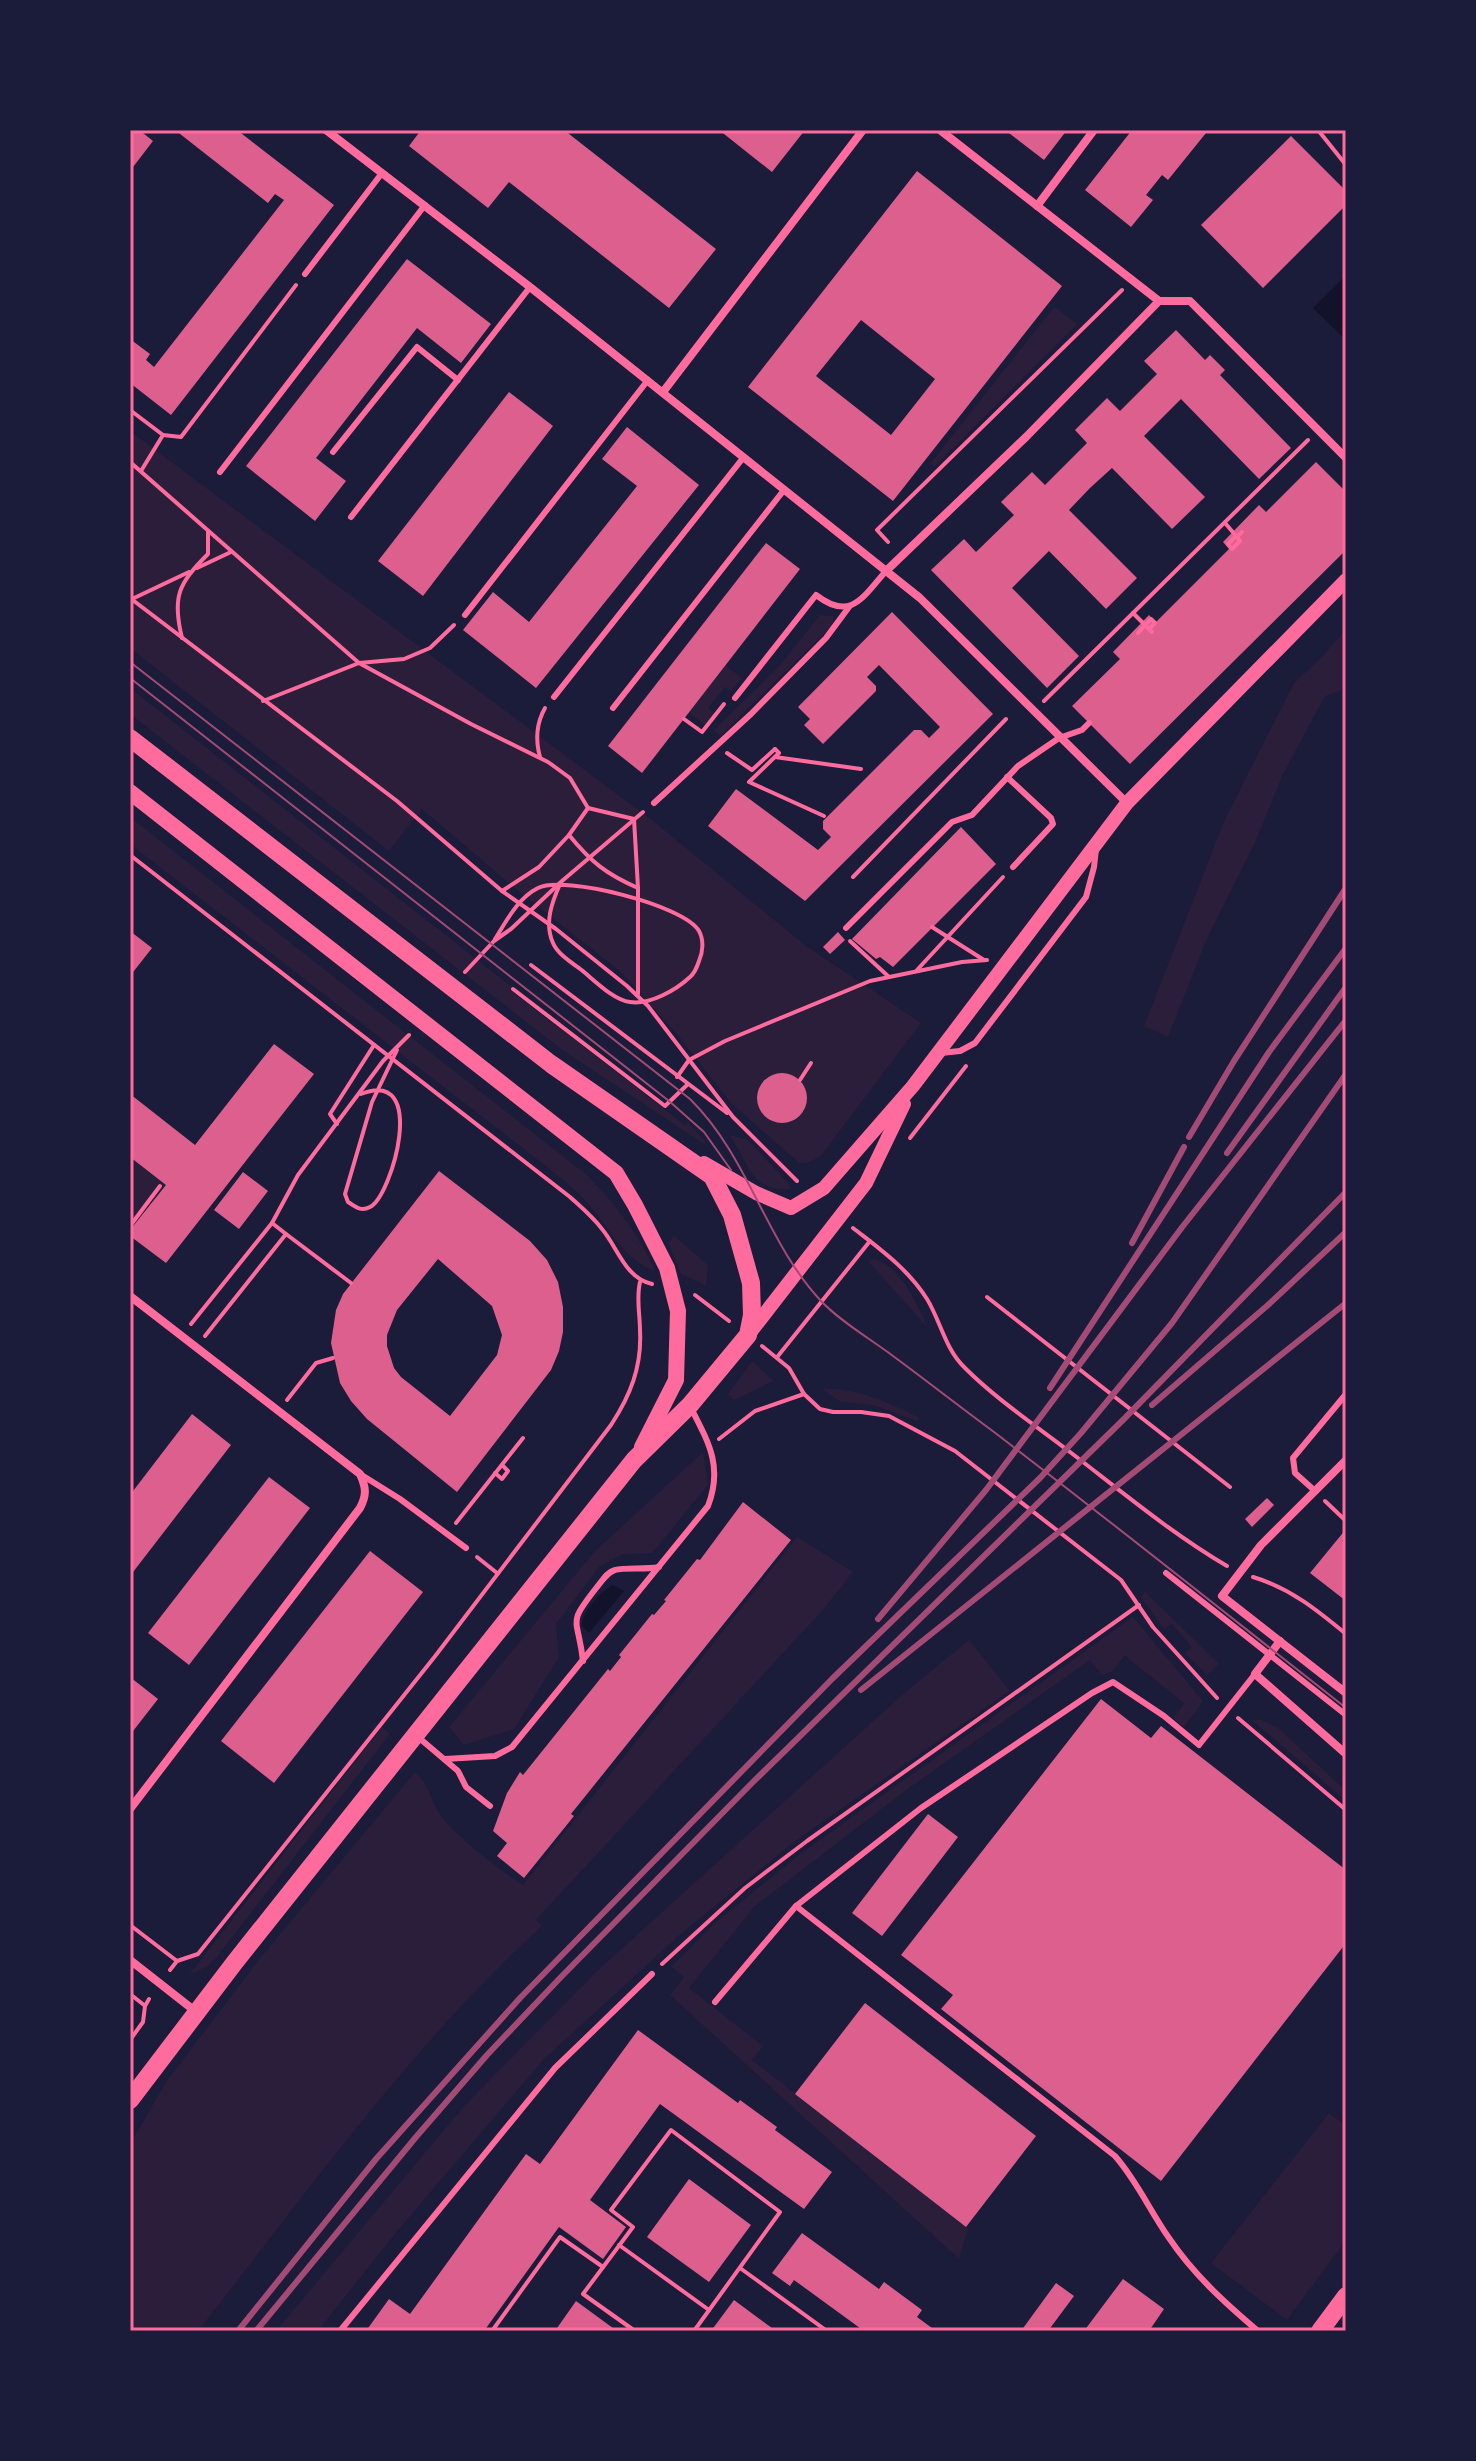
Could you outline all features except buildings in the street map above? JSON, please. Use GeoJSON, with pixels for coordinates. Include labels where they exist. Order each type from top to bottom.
{"type":"FeatureCollection","features":[{"type":"Feature","properties":{"kind":"main road"},"geometry":{"type":"LineString","coordinates":[[130,738],[551,1064],[712,1176],[732,1215],[751,1283],[755,1340],[634,1460],[196,2012],[130,2100]]}},
{"type":"Feature","properties":{"kind":"main road"},"geometry":{"type":"LineString","coordinates":[[130,792],[616,1173],[667,1268],[678,1311],[676,1380],[634,1460]]}},
{"type":"Feature","properties":{"kind":"main road"},"geometry":{"type":"LineString","coordinates":[[1320,2331],[1346,2296]]}},
{"type":"Feature","properties":{"kind":"street"},"geometry":{"type":"LineString","coordinates":[[326,130],[530,287],[920,598],[1127,803]]}},
{"type":"Feature","properties":{"kind":"street"},"geometry":{"type":"LineString","coordinates":[[663,392],[863,130]]}},
{"type":"Feature","properties":{"kind":"street"},"geometry":{"type":"LineString","coordinates":[[940,130],[1159,301],[1190,301],[1346,458]]}},
{"type":"Feature","properties":{"kind":"street"},"geometry":{"type":"LineString","coordinates":[[1037,206],[1094,130]]}},
{"type":"Feature","properties":{"kind":"street"},"geometry":{"type":"LineString","coordinates":[[886,571],[1026,437],[1159,301]]}},
{"type":"Feature","properties":{"kind":"street"},"geometry":{"type":"LineString","coordinates":[[653,1136],[783,1206],[797,1206],[814,1196],[913,1086],[1127,803],[1346,580]]}},
{"type":"Feature","properties":{"kind":"street"},"geometry":{"type":"LineString","coordinates":[[755,1340],[773,1303],[866,1183],[913,1086]]}},
{"type":"Feature","properties":{"kind":"street"},"geometry":{"type":"LineString","coordinates":[[130,1296],[360,1474],[366,1487],[360,1508],[130,1809]]}},
{"type":"Feature","properties":{"kind":"street"},"geometry":{"type":"LineString","coordinates":[[1346,1460],[1261,1545],[1222,1596],[1346,1693]]}},
{"type":"Feature","properties":{"kind":"street"},"geometry":{"type":"LineString","coordinates":[[1280,1641],[1255,1674],[1346,1754]]}},
{"type":"Feature","properties":{"kind":"street"},"geometry":{"type":"LineString","coordinates":[[130,1960],[196,2012]]}},
{"type":"Feature","properties":{"kind":"lane"},"geometry":{"type":"LineString","coordinates":[[305,274],[382,173]]}},
{"type":"Feature","properties":{"kind":"lane"},"geometry":{"type":"LineString","coordinates":[[220,472],[425,205]]}},
{"type":"Feature","properties":{"kind":"lane"},"geometry":{"type":"LineString","coordinates":[[351,517],[530,287]]}},
{"type":"Feature","properties":{"kind":"lane"},"geometry":{"type":"LineString","coordinates":[[333,452],[417,347],[458,380]]}},
{"type":"Feature","properties":{"kind":"lane"},"geometry":{"type":"LineString","coordinates":[[465,615],[648,380]]}},
{"type":"Feature","properties":{"kind":"lane"},"geometry":{"type":"LineString","coordinates":[[554,697],[743,458]]}},
{"type":"Feature","properties":{"kind":"lane"},"geometry":{"type":"LineString","coordinates":[[613,708],[784,490]]}},
{"type":"Feature","properties":{"kind":"lane"},"geometry":{"type":"LineString","coordinates":[[654,803],[717,746],[826,638],[849,607],[865,595],[886,571]]}},
{"type":"Feature","properties":{"kind":"lane"},"geometry":{"type":"LineString","coordinates":[[735,698],[816,595],[831,606],[849,607]]}},
{"type":"Feature","properties":{"kind":"lane"},"geometry":{"type":"LineString","coordinates":[[846,928],[952,822],[972,815],[1018,766],[1059,738],[1082,730],[1089,723]]}},
{"type":"Feature","properties":{"kind":"lane"},"geometry":{"type":"LineString","coordinates":[[1007,777],[1051,818],[1053,824],[1013,867]]}},
{"type":"Feature","properties":{"kind":"lane"},"geometry":{"type":"LineString","coordinates":[[937,1054],[960,1051],[975,1043],[1011,997],[1086,897],[1096,844]]}},
{"type":"Feature","properties":{"kind":"lane"},"geometry":{"type":"LineString","coordinates":[[1314,1490],[1295,1473],[1293,1458],[1346,1394]]}},
{"type":"Feature","properties":{"kind":"lane"},"geometry":{"type":"LineString","coordinates":[[445,1759],[495,1756],[512,1747],[708,1506],[716,1473],[709,1446],[690,1405]]}},
{"type":"Feature","properties":{"kind":"lane"},"geometry":{"type":"LineString","coordinates":[[360,1474],[466,1548]]}},
{"type":"Feature","properties":{"kind":"lane"},"geometry":{"type":"LineString","coordinates":[[583,1661],[576,1633],[577,1613],[608,1573],[619,1568],[643,1570],[659,1567]]}},
{"type":"Feature","properties":{"kind":"lane"},"geometry":{"type":"LineString","coordinates":[[1166,1573],[1346,1715]]}},
{"type":"Feature","properties":{"kind":"lane"},"geometry":{"type":"LineString","coordinates":[[715,2002],[796,1906],[921,1808],[1092,1693],[1113,1682],[1164,1716],[1199,1745],[1255,1674]]}},
{"type":"Feature","properties":{"kind":"lane"},"geometry":{"type":"LineString","coordinates":[[415,1734],[458,1771],[466,1787],[490,1806]]}},
{"type":"Feature","properties":{"kind":"lane"},"geometry":{"type":"LineString","coordinates":[[796,1906],[1115,2156],[1140,2187],[1169,2238],[1190,2266],[1217,2296],[1258,2331]]}},
{"type":"Feature","properties":{"kind":"lane"},"geometry":{"type":"LineString","coordinates":[[340,2331],[555,2068],[652,1974]]}},
{"type":"Feature","properties":{"kind":"path"},"geometry":{"type":"LineString","coordinates":[[1318,130],[1346,165]]}},
{"type":"Feature","properties":{"kind":"path"},"geometry":{"type":"LineString","coordinates":[[130,410],[163,435],[181,437],[305,274]]}},
{"type":"Feature","properties":{"kind":"path"},"geometry":{"type":"LineString","coordinates":[[888,542],[877,530],[1132,280]]}},
{"type":"Feature","properties":{"kind":"path"},"geometry":{"type":"LineString","coordinates":[[1043,702],[1318,430]]}},
{"type":"Feature","properties":{"kind":"path"},"geometry":{"type":"LineString","coordinates":[[141,472],[163,435]]}},
{"type":"Feature","properties":{"kind":"path"},"geometry":{"type":"LineString","coordinates":[[130,462],[359,663],[541,759],[570,778],[588,808],[634,819]]}},
{"type":"Feature","properties":{"kind":"path"},"geometry":{"type":"LineString","coordinates":[[1225,523],[1239,540],[1242,532]]}},
{"type":"Feature","properties":{"kind":"path"},"geometry":{"type":"LineString","coordinates":[[182,638],[176,613],[178,593],[208,554],[208,532]]}},
{"type":"Feature","properties":{"kind":"path"},"geometry":{"type":"LineString","coordinates":[[231,552],[131,598],[397,801],[502,891],[556,929],[638,996],[733,1117],[802,1186]]}},
{"type":"Feature","properties":{"kind":"path"},"geometry":{"type":"LineString","coordinates":[[1133,613],[1148,627],[1138,633]]}},
{"type":"Feature","properties":{"kind":"path"},"geometry":{"type":"LineString","coordinates":[[263,701],[359,663],[404,659],[430,648],[465,615]]}},
{"type":"Feature","properties":{"kind":"path"},"geometry":{"type":"LineString","coordinates":[[684,719],[702,732],[731,695],[735,698]]}},
{"type":"Feature","properties":{"kind":"path"},"geometry":{"type":"LineString","coordinates":[[541,759],[538,721],[554,697]]}},
{"type":"Feature","properties":{"kind":"path"},"geometry":{"type":"LineString","coordinates":[[853,877],[1006,719]]}},
{"type":"Feature","properties":{"kind":"path"},"geometry":{"type":"LineString","coordinates":[[717,746],[752,770],[775,749],[779,753],[749,782],[824,816]]}},
{"type":"Feature","properties":{"kind":"path"},"geometry":{"type":"LineString","coordinates":[[775,757],[861,769]]}},
{"type":"Feature","properties":{"kind":"path"},"geometry":{"type":"LineString","coordinates":[[562,881],[556,893],[551,905],[549,920],[553,944],[603,987],[628,1002],[649,1001],[693,974],[702,956],[699,931],[690,922],[667,910],[617,893],[566,885],[554,885],[542,886],[513,909],[494,941],[511,929],[552,890],[562,881],[573,871],[654,803]]}},
{"type":"Feature","properties":{"kind":"path"},"geometry":{"type":"LineString","coordinates":[[502,891],[539,867],[569,835],[588,808]]}},
{"type":"Feature","properties":{"kind":"path"},"geometry":{"type":"LineString","coordinates":[[634,819],[638,888],[638,996]]}},
{"type":"Feature","properties":{"kind":"path"},"geometry":{"type":"LineString","coordinates":[[569,835],[588,858],[609,875],[638,888]]}},
{"type":"Feature","properties":{"kind":"path"},"geometry":{"type":"LineString","coordinates":[[130,855],[570,1197],[604,1230],[640,1282],[637,1296],[641,1330],[633,1387],[611,1425],[436,1655],[198,1954],[177,1961],[170,1970]]}},
{"type":"Feature","properties":{"kind":"path"},"geometry":{"type":"LineString","coordinates":[[915,972],[1013,867]]}},
{"type":"Feature","properties":{"kind":"path"},"geometry":{"type":"LineString","coordinates":[[932,927],[985,960]]}},
{"type":"Feature","properties":{"kind":"path"},"geometry":{"type":"LineString","coordinates":[[846,928],[850,943],[889,977]]}},
{"type":"Feature","properties":{"kind":"path"},"geometry":{"type":"LineString","coordinates":[[677,1077],[689,1060],[725,1041],[870,981],[1011,956]]}},
{"type":"Feature","properties":{"kind":"path"},"geometry":{"type":"LineString","coordinates":[[531,965],[733,1117]]}},
{"type":"Feature","properties":{"kind":"path"},"geometry":{"type":"LineString","coordinates":[[513,989],[665,1106],[687,1085]]}},
{"type":"Feature","properties":{"kind":"path"},"geometry":{"type":"LineString","coordinates":[[337,1124],[330,1114],[374,1045]]}},
{"type":"Feature","properties":{"kind":"path"},"geometry":{"type":"LineString","coordinates":[[180,1335],[190,1327],[272,1223],[298,1175],[383,1061],[398,1048],[379,1089],[372,1102],[345,1194],[348,1202],[359,1209],[368,1209],[377,1202],[386,1189],[395,1158],[400,1118],[398,1102],[386,1090],[374,1089],[359,1095]]}},
{"type":"Feature","properties":{"kind":"path"},"geometry":{"type":"LineString","coordinates":[[800,1080],[811,1063]]}},
{"type":"Feature","properties":{"kind":"path"},"geometry":{"type":"LineString","coordinates":[[130,1226],[160,1186]]}},
{"type":"Feature","properties":{"kind":"path"},"geometry":{"type":"LineString","coordinates":[[272,1223],[351,1283]]}},
{"type":"Feature","properties":{"kind":"path"},"geometry":{"type":"LineString","coordinates":[[857,1231],[908,1272],[929,1302],[945,1339],[963,1366],[998,1396],[1199,1549],[1239,1573],[1284,1588],[1346,1634]]}},
{"type":"Feature","properties":{"kind":"path"},"geometry":{"type":"LineString","coordinates":[[203,1338],[286,1234]]}},
{"type":"Feature","properties":{"kind":"path"},"geometry":{"type":"LineString","coordinates":[[778,1356],[870,1241]]}},
{"type":"Feature","properties":{"kind":"path"},"geometry":{"type":"LineString","coordinates":[[987,1297],[1230,1487]]}},
{"type":"Feature","properties":{"kind":"path"},"geometry":{"type":"LineString","coordinates":[[755,1340],[789,1368],[811,1403],[833,1412],[889,1416],[955,1451],[1121,1580],[1153,1627],[1228,1708],[1346,1810]]}},
{"type":"Feature","properties":{"kind":"path"},"geometry":{"type":"LineString","coordinates":[[285,1402],[316,1363],[333,1358]]}},
{"type":"Feature","properties":{"kind":"path"},"geometry":{"type":"LineString","coordinates":[[709,1446],[755,1411],[804,1394]]}},
{"type":"Feature","properties":{"kind":"path"},"geometry":{"type":"LineString","coordinates":[[447,1534],[523,1438]]}},
{"type":"Feature","properties":{"kind":"path"},"geometry":{"type":"LineString","coordinates":[[495,1473],[502,1479],[508,1471],[503,1466]]}},
{"type":"Feature","properties":{"kind":"path"},"geometry":{"type":"LineString","coordinates":[[1314,1490],[1346,1521]]}},
{"type":"Feature","properties":{"kind":"path"},"geometry":{"type":"LineString","coordinates":[[466,1548],[497,1573]]}},
{"type":"Feature","properties":{"kind":"path"},"geometry":{"type":"LineString","coordinates":[[652,1974],[745,1888],[1139,1605]]}},
{"type":"Feature","properties":{"kind":"path"},"geometry":{"type":"LineString","coordinates":[[130,1925],[177,1961]]}},
{"type":"Feature","properties":{"kind":"path"},"geometry":{"type":"LineString","coordinates":[[130,1994],[145,2006]]}},
{"type":"Feature","properties":{"kind":"path"},"geometry":{"type":"LineString","coordinates":[[130,2040],[143,2022],[149,1999]]}},
{"type":"Feature","properties":{"kind":"path"},"geometry":{"type":"LineString","coordinates":[[635,2331],[583,2294],[633,2227],[611,2210],[671,2130],[780,2212],[694,2331]]}},
{"type":"Feature","properties":{"kind":"path"},"geometry":{"type":"LineString","coordinates":[[492,2331],[560,2237],[603,2267]]}},
{"type":"Feature","properties":{"kind":"path"},"geometry":{"type":"LineString","coordinates":[[619,2245],[709,2310]]}},
{"type":"Feature","properties":{"kind":"path"},"geometry":{"type":"LineString","coordinates":[[740,2268],[827,2331]]}},
{"type":"Feature","properties":{"kind":"shaded area"},"geometry":{"type":"Polygon","coordinates":[[[1346,275],[1346,340],[1313,308],[1346,275]]]}},
{"type":"Feature","properties":{"kind":"shaded area"},"geometry":{"type":"Polygon","coordinates":[[[1054,307],[1077,324],[934,467],[930,464],[1054,307]]]}},
{"type":"Feature","properties":{"kind":"shaded area"},"geometry":{"type":"Polygon","coordinates":[[[130,431],[653,821],[805,945],[921,1023],[820,1157],[799,1163],[731,1103],[676,1033],[621,972],[422,809],[389,851],[130,648],[130,431]]]}},
{"type":"Feature","properties":{"kind":"shaded area"},"geometry":{"type":"Polygon","coordinates":[[[820,615],[834,616],[832,626],[720,736],[714,730],[780,665],[820,615]]]}},
{"type":"Feature","properties":{"kind":"shaded area"},"geometry":{"type":"Polygon","coordinates":[[[1346,630],[1346,683],[1340,691],[1325,696],[1283,774],[1254,845],[1206,941],[1168,1037],[1144,1026],[1225,819],[1294,683],[1346,630]]]}},
{"type":"Feature","properties":{"kind":"shaded area"},"geometry":{"type":"Polygon","coordinates":[[[725,665],[742,678],[731,691],[725,687],[708,708],[715,713],[705,725],[689,712],[725,665]]]}},
{"type":"Feature","properties":{"kind":"shaded area"},"geometry":{"type":"Polygon","coordinates":[[[130,688],[512,987],[510,990],[685,1125],[688,1123],[706,1142],[704,1144],[561,1049],[130,714],[130,688]]]}},
{"type":"Feature","properties":{"kind":"shaded area"},"geometry":{"type":"Polygon","coordinates":[[[130,817],[588,1176],[626,1220],[655,1271],[627,1253],[593,1209],[561,1178],[130,844],[130,817]]]}},
{"type":"Feature","properties":{"kind":"shaded area"},"geometry":{"type":"Polygon","coordinates":[[[729,1135],[748,1140],[791,1189],[777,1189],[759,1181],[729,1135]]]}},
{"type":"Feature","properties":{"kind":"shaded area"},"geometry":{"type":"Polygon","coordinates":[[[130,1157],[166,1185],[130,1230],[130,1157]]]}},
{"type":"Feature","properties":{"kind":"shaded area"},"geometry":{"type":"Polygon","coordinates":[[[674,1236],[708,1265],[706,1286],[681,1274],[668,1243],[674,1236]]]}},
{"type":"Feature","properties":{"kind":"shaded area"},"geometry":{"type":"Polygon","coordinates":[[[874,1259],[900,1277],[927,1327],[869,1262],[874,1259]]]}},
{"type":"Feature","properties":{"kind":"shaded area"},"geometry":{"type":"Polygon","coordinates":[[[752,1361],[774,1381],[734,1400],[728,1394],[752,1361]]]}},
{"type":"Feature","properties":{"kind":"shaded area"},"geometry":{"type":"Polygon","coordinates":[[[822,1389],[860,1394],[920,1418],[917,1421],[873,1405],[841,1402],[822,1389]]]}},
{"type":"Feature","properties":{"kind":"shaded area"},"geometry":{"type":"Polygon","coordinates":[[[703,1452],[708,1485],[652,1553],[623,1554],[600,1566],[556,1624],[559,1657],[514,1729],[464,1745],[449,1727],[595,1551],[703,1452]]]}},
{"type":"Feature","properties":{"kind":"shaded area"},"geometry":{"type":"Polygon","coordinates":[[[797,1537],[853,1572],[822,1611],[536,1920],[542,1926],[448,2020],[404,2070],[198,2331],[130,2331],[130,2144],[166,2082],[261,1957],[415,1772],[424,1782],[444,1820],[482,1855],[523,1885],[797,1537]]]}},
{"type":"Feature","properties":{"kind":"shaded area"},"geometry":{"type":"Polygon","coordinates":[[[613,1585],[624,1591],[589,1633],[582,1626],[588,1608],[613,1585]]]}},
{"type":"Feature","properties":{"kind":"shaded area"},"geometry":{"type":"Polygon","coordinates":[[[1145,1592],[1219,1664],[1207,1675],[1185,1653],[1192,1647],[1172,1624],[1164,1629],[1141,1597],[1145,1592]]]}},
{"type":"Feature","properties":{"kind":"shaded area"},"geometry":{"type":"Polygon","coordinates":[[[1133,1617],[1203,1701],[1184,1727],[1173,1718],[1184,1703],[1125,1656],[1111,1672],[1102,1675],[1090,1660],[909,1788],[755,1906],[689,1988],[763,2046],[752,2060],[968,2229],[959,2259],[670,1995],[684,1977],[671,1967],[716,1922],[800,1854],[1133,1617]]]}},
{"type":"Feature","properties":{"kind":"shaded area"},"geometry":{"type":"Polygon","coordinates":[[[969,1640],[1010,1691],[795,1841],[683,1932],[543,2060],[389,2241],[318,2331],[276,2331],[464,2106],[597,1971],[902,1695],[969,1640]]]}},
{"type":"Feature","properties":{"kind":"shaded area"},"geometry":{"type":"Polygon","coordinates":[[[1259,1719],[1277,1727],[1346,1791],[1346,1801],[1253,1721],[1259,1719]]]}},
{"type":"Feature","properties":{"kind":"shaded area"},"geometry":{"type":"Polygon","coordinates":[[[382,1727],[390,1734],[216,1958],[208,1966],[189,1975],[382,1727]]]}},
{"type":"Feature","properties":{"kind":"shaded area"},"geometry":{"type":"Polygon","coordinates":[[[1329,2113],[1346,2126],[1346,2240],[1287,2320],[1211,2263],[1329,2113]]]}},
{"type":"Feature","properties":{"kind":"tram line"},"geometry":{"type":"LineString","coordinates":[[130,662],[690,1099],[727,1147],[785,1252],[829,1309],[1038,1466],[1346,1708]]}},
{"type":"Feature","properties":{"kind":"tram line"},"geometry":{"type":"LineString","coordinates":[[130,678],[669,1101],[704,1132],[731,1170]]}},
{"type":"Feature","properties":{"kind":"railway"},"geometry":{"type":"LineString","coordinates":[[1189,1137],[1234,1061],[1346,888]]}},
{"type":"Feature","properties":{"kind":"railway"},"geometry":{"type":"LineString","coordinates":[[1050,1388],[1269,1052],[1346,948]]}},
{"type":"Feature","properties":{"kind":"railway"},"geometry":{"type":"LineString","coordinates":[[1227,1153],[1346,987]]}},
{"type":"Feature","properties":{"kind":"railway"},"geometry":{"type":"LineString","coordinates":[[878,1619],[986,1490],[1183,1226],[1346,1020]]}},
{"type":"Feature","properties":{"kind":"railway"},"geometry":{"type":"LineString","coordinates":[[238,2331],[376,2159],[520,1998],[832,1679],[1040,1478],[1081,1433],[1172,1323],[1346,1074]]}},
{"type":"Feature","properties":{"kind":"railway"},"geometry":{"type":"LineString","coordinates":[[1132,1243],[1184,1147]]}},
{"type":"Feature","properties":{"kind":"railway"},"geometry":{"type":"LineString","coordinates":[[256,2331],[416,2137],[487,2055],[561,1977],[752,1783],[1124,1419],[1346,1192]]}},
{"type":"Feature","properties":{"kind":"railway"},"geometry":{"type":"LineString","coordinates":[[1152,1405],[1268,1305],[1346,1232]]}},
{"type":"Feature","properties":{"kind":"railway"},"geometry":{"type":"LineString","coordinates":[[861,1690],[1346,1303]]}}]}
